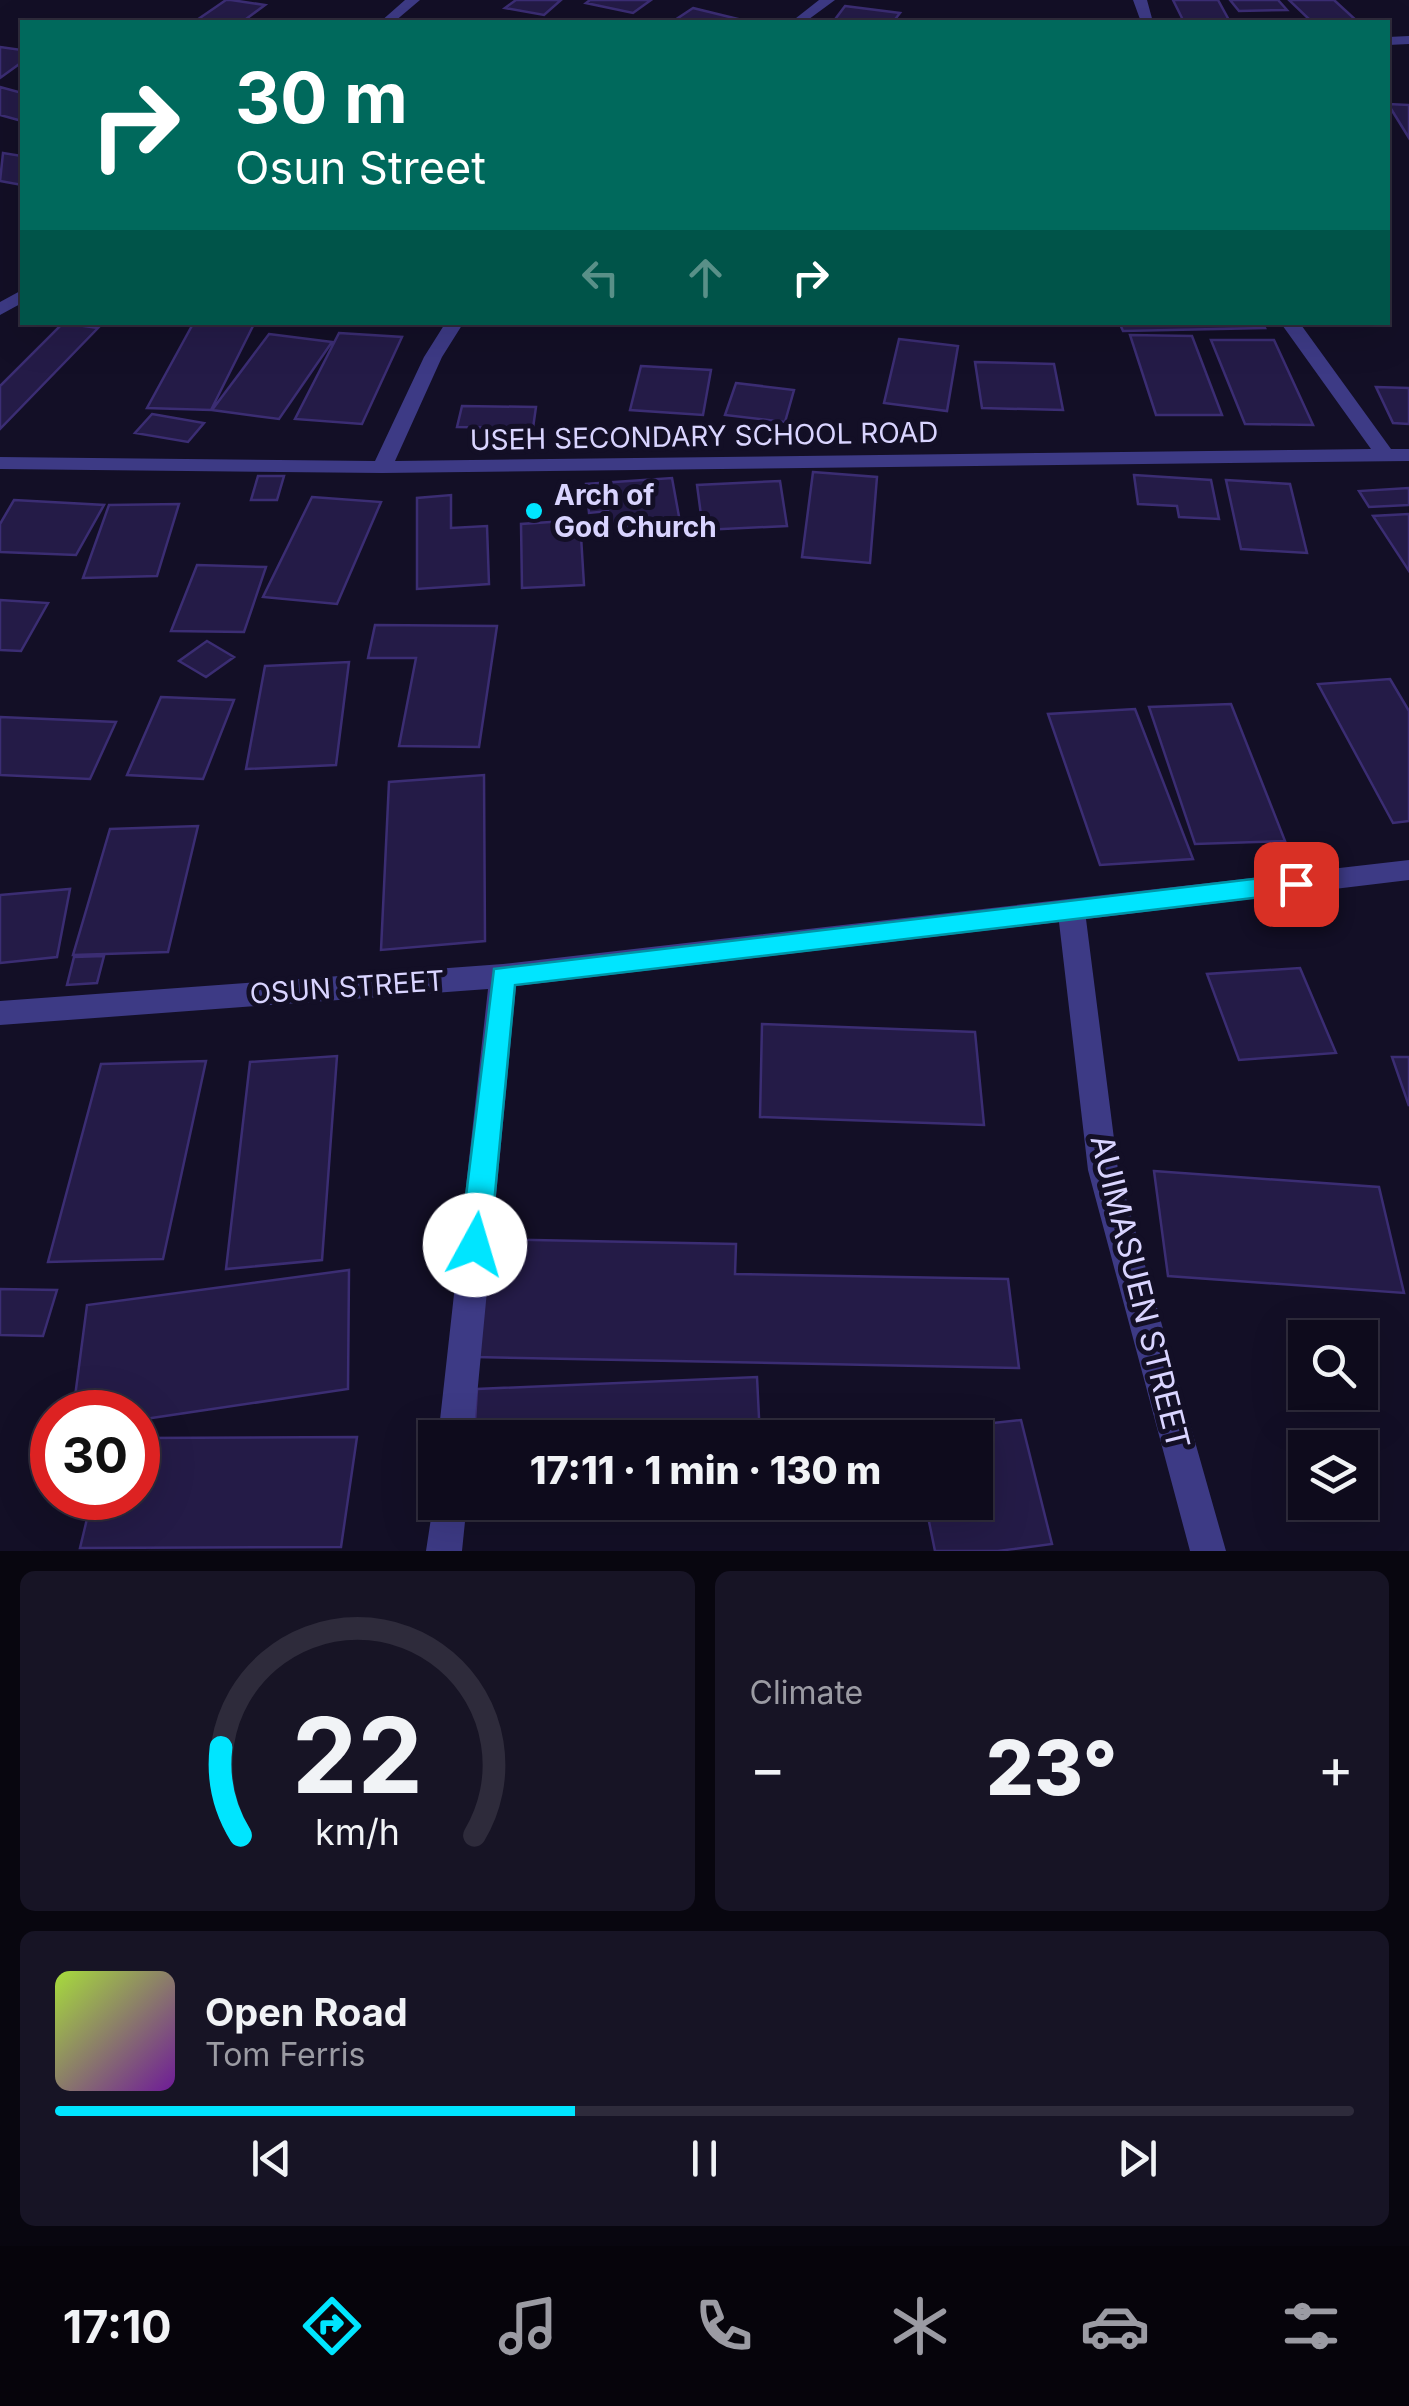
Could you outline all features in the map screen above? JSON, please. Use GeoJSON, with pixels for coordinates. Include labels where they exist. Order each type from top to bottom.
{"type":"FeatureCollection","features":[{"type":"Feature","properties":{"kind":"street"},"geometry":{"type":"LineString","coordinates":[[388,20],[413,0]]}},
{"type":"Feature","properties":{"kind":"street"},"geometry":{"type":"LineString","coordinates":[[801,20],[828,0]]}},
{"type":"Feature","properties":{"kind":"street"},"geometry":{"type":"LineString","coordinates":[[382,467],[453,325]]}},
{"type":"Feature","properties":{"kind":"street"},"geometry":{"type":"LineString","coordinates":[[1291,325],[1386,456]]}},
{"type":"Feature","properties":{"kind":"street","name":"USEH SECONDARY SCHOOL ROAD"},"geometry":{"type":"LineString","coordinates":[[0,463],[382,467],[1409,455]]}},
{"type":"Feature","properties":{"kind":"street","name":"OSUN STREET"},"geometry":{"type":"LineString","coordinates":[[0,1012],[503,976],[1409,870]]}},
{"type":"Feature","properties":{"kind":"street","name":"AUIMASUEN STREET"},"geometry":{"type":"LineString","coordinates":[[1071,911],[1103,1170],[1208,1551]]}},
{"type":"Feature","properties":{"kind":"street"},"geometry":{"type":"LineString","coordinates":[[457,1420],[503,976]]}},
{"type":"Feature","properties":{"kind":"street"},"geometry":{"type":"LineString","coordinates":[[444,1551],[447,1520]]}},
{"type":"Feature","properties":{"kind":"building"},"geometry":{"type":"Polygon","coordinates":[[[226,0],[265,5],[245,20],[197,20],[226,0]]]}},
{"type":"Feature","properties":{"kind":"building"},"geometry":{"type":"Polygon","coordinates":[[[516,0],[561,0],[544,15],[505,8],[516,0]]]}},
{"type":"Feature","properties":{"kind":"building"},"geometry":{"type":"Polygon","coordinates":[[[651,0],[633,13],[586,3],[651,0]]]}},
{"type":"Feature","properties":{"kind":"building"},"geometry":{"type":"Polygon","coordinates":[[[1173,0],[1218,0],[1229,20],[1183,20],[1173,0]]]}},
{"type":"Feature","properties":{"kind":"building"},"geometry":{"type":"Polygon","coordinates":[[[1230,0],[1278,0],[1287,10],[1239,11],[1230,0]]]}},
{"type":"Feature","properties":{"kind":"building"},"geometry":{"type":"Polygon","coordinates":[[[1289,0],[1334,0],[1356,20],[1310,20],[1289,0]]]}},
{"type":"Feature","properties":{"kind":"building"},"geometry":{"type":"Polygon","coordinates":[[[845,6],[900,13],[895,20],[834,20],[845,6]]]}},
{"type":"Feature","properties":{"kind":"building"},"geometry":{"type":"Polygon","coordinates":[[[693,8],[742,20],[675,20],[693,8]]]}},
{"type":"Feature","properties":{"kind":"building"},"geometry":{"type":"Polygon","coordinates":[[[0,47],[20,50],[20,63],[0,78],[0,47]]]}},
{"type":"Feature","properties":{"kind":"building"},"geometry":{"type":"Polygon","coordinates":[[[0,87],[20,92],[20,120],[0,115],[0,87]]]}},
{"type":"Feature","properties":{"kind":"building"},"geometry":{"type":"Polygon","coordinates":[[[1390,104],[1409,105],[1409,138],[1390,107],[1390,104]]]}},
{"type":"Feature","properties":{"kind":"building"},"geometry":{"type":"Polygon","coordinates":[[[3,153],[20,156],[20,185],[0,181],[3,153]]]}},
{"type":"Feature","properties":{"kind":"building"},"geometry":{"type":"Polygon","coordinates":[[[61,325],[98,328],[0,429],[0,386],[61,325]]]}},
{"type":"Feature","properties":{"kind":"building"},"geometry":{"type":"Polygon","coordinates":[[[192,325],[254,325],[211,410],[147,408],[192,325]]]}},
{"type":"Feature","properties":{"kind":"building"},"geometry":{"type":"Polygon","coordinates":[[[1120,325],[1265,328],[1123,331],[1120,325]]]}},
{"type":"Feature","properties":{"kind":"building"},"geometry":{"type":"Polygon","coordinates":[[[339,333],[402,337],[362,424],[295,419],[339,333]]]}},
{"type":"Feature","properties":{"kind":"building"},"geometry":{"type":"Polygon","coordinates":[[[269,334],[332,342],[279,419],[212,410],[269,334]]]}},
{"type":"Feature","properties":{"kind":"building"},"geometry":{"type":"Polygon","coordinates":[[[1130,335],[1192,336],[1222,415],[1156,415],[1130,335]]]}},
{"type":"Feature","properties":{"kind":"building"},"geometry":{"type":"Polygon","coordinates":[[[899,339],[958,346],[947,411],[884,403],[899,339]]]}},
{"type":"Feature","properties":{"kind":"building"},"geometry":{"type":"Polygon","coordinates":[[[1211,340],[1274,340],[1313,425],[1245,424],[1211,340]]]}},
{"type":"Feature","properties":{"kind":"building"},"geometry":{"type":"Polygon","coordinates":[[[975,362],[1054,364],[1063,410],[982,408],[975,362]]]}},
{"type":"Feature","properties":{"kind":"building"},"geometry":{"type":"Polygon","coordinates":[[[641,366],[711,370],[703,415],[630,410],[641,366]]]}},
{"type":"Feature","properties":{"kind":"building"},"geometry":{"type":"Polygon","coordinates":[[[736,383],[794,390],[785,422],[725,415],[736,383]]]}},
{"type":"Feature","properties":{"kind":"building"},"geometry":{"type":"Polygon","coordinates":[[[1376,387],[1409,388],[1409,424],[1393,423],[1376,387]]]}},
{"type":"Feature","properties":{"kind":"building"},"geometry":{"type":"Polygon","coordinates":[[[462,406],[536,407],[533,428],[457,427],[462,406]]]}},
{"type":"Feature","properties":{"kind":"building"},"geometry":{"type":"Polygon","coordinates":[[[152,414],[204,423],[188,442],[135,433],[152,414]]]}},
{"type":"Feature","properties":{"kind":"building"},"geometry":{"type":"Polygon","coordinates":[[[813,472],[877,477],[870,563],[802,557],[813,472]]]}},
{"type":"Feature","properties":{"kind":"building"},"geometry":{"type":"Polygon","coordinates":[[[1134,475],[1211,480],[1219,519],[1179,517],[1177,506],[1138,504],[1134,475]]]}},
{"type":"Feature","properties":{"kind":"building"},"geometry":{"type":"Polygon","coordinates":[[[258,476],[284,476],[277,500],[251,500],[258,476]]]}},
{"type":"Feature","properties":{"kind":"building"},"geometry":{"type":"Polygon","coordinates":[[[672,478],[680,522],[610,528],[608,511],[589,513],[586,484],[672,478]]]}},
{"type":"Feature","properties":{"kind":"building"},"geometry":{"type":"Polygon","coordinates":[[[1226,480],[1290,484],[1307,553],[1241,549],[1226,480]]]}},
{"type":"Feature","properties":{"kind":"building"},"geometry":{"type":"Polygon","coordinates":[[[780,481],[787,526],[703,530],[697,485],[780,481]]]}},
{"type":"Feature","properties":{"kind":"building"},"geometry":{"type":"Polygon","coordinates":[[[1409,488],[1409,505],[1369,507],[1359,491],[1409,488]]]}},
{"type":"Feature","properties":{"kind":"building"},"geometry":{"type":"Polygon","coordinates":[[[451,495],[451,528],[487,526],[489,584],[417,589],[417,498],[451,495]]]}},
{"type":"Feature","properties":{"kind":"building"},"geometry":{"type":"Polygon","coordinates":[[[312,497],[381,502],[337,604],[263,597],[312,497]]]}},
{"type":"Feature","properties":{"kind":"building"},"geometry":{"type":"Polygon","coordinates":[[[14,500],[104,505],[76,555],[0,552],[0,524],[14,500]]]}},
{"type":"Feature","properties":{"kind":"building"},"geometry":{"type":"Polygon","coordinates":[[[179,504],[157,576],[83,578],[109,505],[179,504]]]}},
{"type":"Feature","properties":{"kind":"building"},"geometry":{"type":"Polygon","coordinates":[[[1409,514],[1409,571],[1373,516],[1409,514]]]}},
{"type":"Feature","properties":{"kind":"building"},"geometry":{"type":"Polygon","coordinates":[[[580,520],[584,585],[522,588],[521,524],[580,520]]]}},
{"type":"Feature","properties":{"kind":"building"},"geometry":{"type":"Polygon","coordinates":[[[197,565],[266,567],[244,632],[171,631],[197,565]]]}},
{"type":"Feature","properties":{"kind":"building"},"geometry":{"type":"Polygon","coordinates":[[[0,600],[48,603],[21,651],[0,650],[0,600]]]}},
{"type":"Feature","properties":{"kind":"building"},"geometry":{"type":"Polygon","coordinates":[[[375,625],[497,626],[479,747],[399,746],[416,658],[368,658],[375,625]]]}},
{"type":"Feature","properties":{"kind":"building"},"geometry":{"type":"Polygon","coordinates":[[[207,641],[234,657],[206,677],[179,661],[207,641]]]}},
{"type":"Feature","properties":{"kind":"building"},"geometry":{"type":"Polygon","coordinates":[[[349,662],[336,765],[246,769],[265,666],[349,662]]]}},
{"type":"Feature","properties":{"kind":"building"},"geometry":{"type":"Polygon","coordinates":[[[1390,679],[1409,711],[1409,821],[1393,823],[1318,684],[1390,679]]]}},
{"type":"Feature","properties":{"kind":"building"},"geometry":{"type":"Polygon","coordinates":[[[161,697],[234,700],[203,779],[127,775],[161,697]]]}},
{"type":"Feature","properties":{"kind":"building"},"geometry":{"type":"Polygon","coordinates":[[[1231,704],[1285,841],[1195,844],[1149,707],[1231,704]]]}},
{"type":"Feature","properties":{"kind":"building"},"geometry":{"type":"Polygon","coordinates":[[[1135,709],[1193,859],[1100,865],[1048,714],[1135,709]]]}},
{"type":"Feature","properties":{"kind":"building"},"geometry":{"type":"Polygon","coordinates":[[[0,717],[116,722],[90,779],[0,775],[0,717]]]}},
{"type":"Feature","properties":{"kind":"building"},"geometry":{"type":"Polygon","coordinates":[[[484,775],[485,941],[381,950],[389,782],[484,775]]]}},
{"type":"Feature","properties":{"kind":"building"},"geometry":{"type":"Polygon","coordinates":[[[198,826],[168,952],[73,955],[110,829],[198,826]]]}},
{"type":"Feature","properties":{"kind":"building"},"geometry":{"type":"Polygon","coordinates":[[[70,889],[57,957],[0,963],[0,895],[70,889]]]}},
{"type":"Feature","properties":{"kind":"building"},"geometry":{"type":"Polygon","coordinates":[[[104,956],[97,983],[67,985],[74,957],[104,956]]]}},
{"type":"Feature","properties":{"kind":"building"},"geometry":{"type":"Polygon","coordinates":[[[1300,968],[1336,1053],[1239,1060],[1207,974],[1300,968]]]}},
{"type":"Feature","properties":{"kind":"building"},"geometry":{"type":"Polygon","coordinates":[[[762,1024],[975,1032],[984,1125],[760,1117],[762,1024]]]}},
{"type":"Feature","properties":{"kind":"building"},"geometry":{"type":"Polygon","coordinates":[[[337,1056],[322,1260],[226,1269],[250,1062],[337,1056]]]}},
{"type":"Feature","properties":{"kind":"building"},"geometry":{"type":"Polygon","coordinates":[[[1392,1057],[1409,1057],[1409,1106],[1392,1057]]]}},
{"type":"Feature","properties":{"kind":"building"},"geometry":{"type":"Polygon","coordinates":[[[206,1061],[163,1259],[48,1262],[101,1064],[206,1061]]]}},
{"type":"Feature","properties":{"kind":"building"},"geometry":{"type":"Polygon","coordinates":[[[1154,1171],[1379,1187],[1404,1293],[1168,1276],[1154,1171]]]}},
{"type":"Feature","properties":{"kind":"building"},"geometry":{"type":"Polygon","coordinates":[[[489,1239],[736,1244],[735,1274],[1008,1279],[1019,1368],[475,1357],[489,1239]]]}},
{"type":"Feature","properties":{"kind":"building"},"geometry":{"type":"Polygon","coordinates":[[[349,1270],[348,1389],[160,1417],[160,1390],[76,1390],[87,1305],[349,1270]]]}},
{"type":"Feature","properties":{"kind":"building"},"geometry":{"type":"Polygon","coordinates":[[[0,1289],[57,1290],[43,1336],[0,1335],[0,1289]]]}},
{"type":"Feature","properties":{"kind":"building"},"geometry":{"type":"Polygon","coordinates":[[[757,1377],[759,1420],[475,1420],[477,1389],[757,1377]]]}},
{"type":"Feature","properties":{"kind":"building"},"geometry":{"type":"Polygon","coordinates":[[[1021,1420],[1052,1544],[998,1551],[935,1551],[929,1520],[993,1520],[993,1423],[1021,1420]]]}},
{"type":"Feature","properties":{"kind":"building"},"geometry":{"type":"Polygon","coordinates":[[[357,1437],[341,1547],[80,1548],[87,1520],[160,1520],[160,1438],[357,1437]]]}},
{"type":"Feature","properties":{"kind":"place","name":"Arch of God Church"},"geometry":{"type":"Point","coordinates":[534,511]}},
{"type":"Feature","properties":{"kind":"route"},"geometry":{"type":"LineString","coordinates":[[475,1245],[503,976],[1296,884]]}}]}
